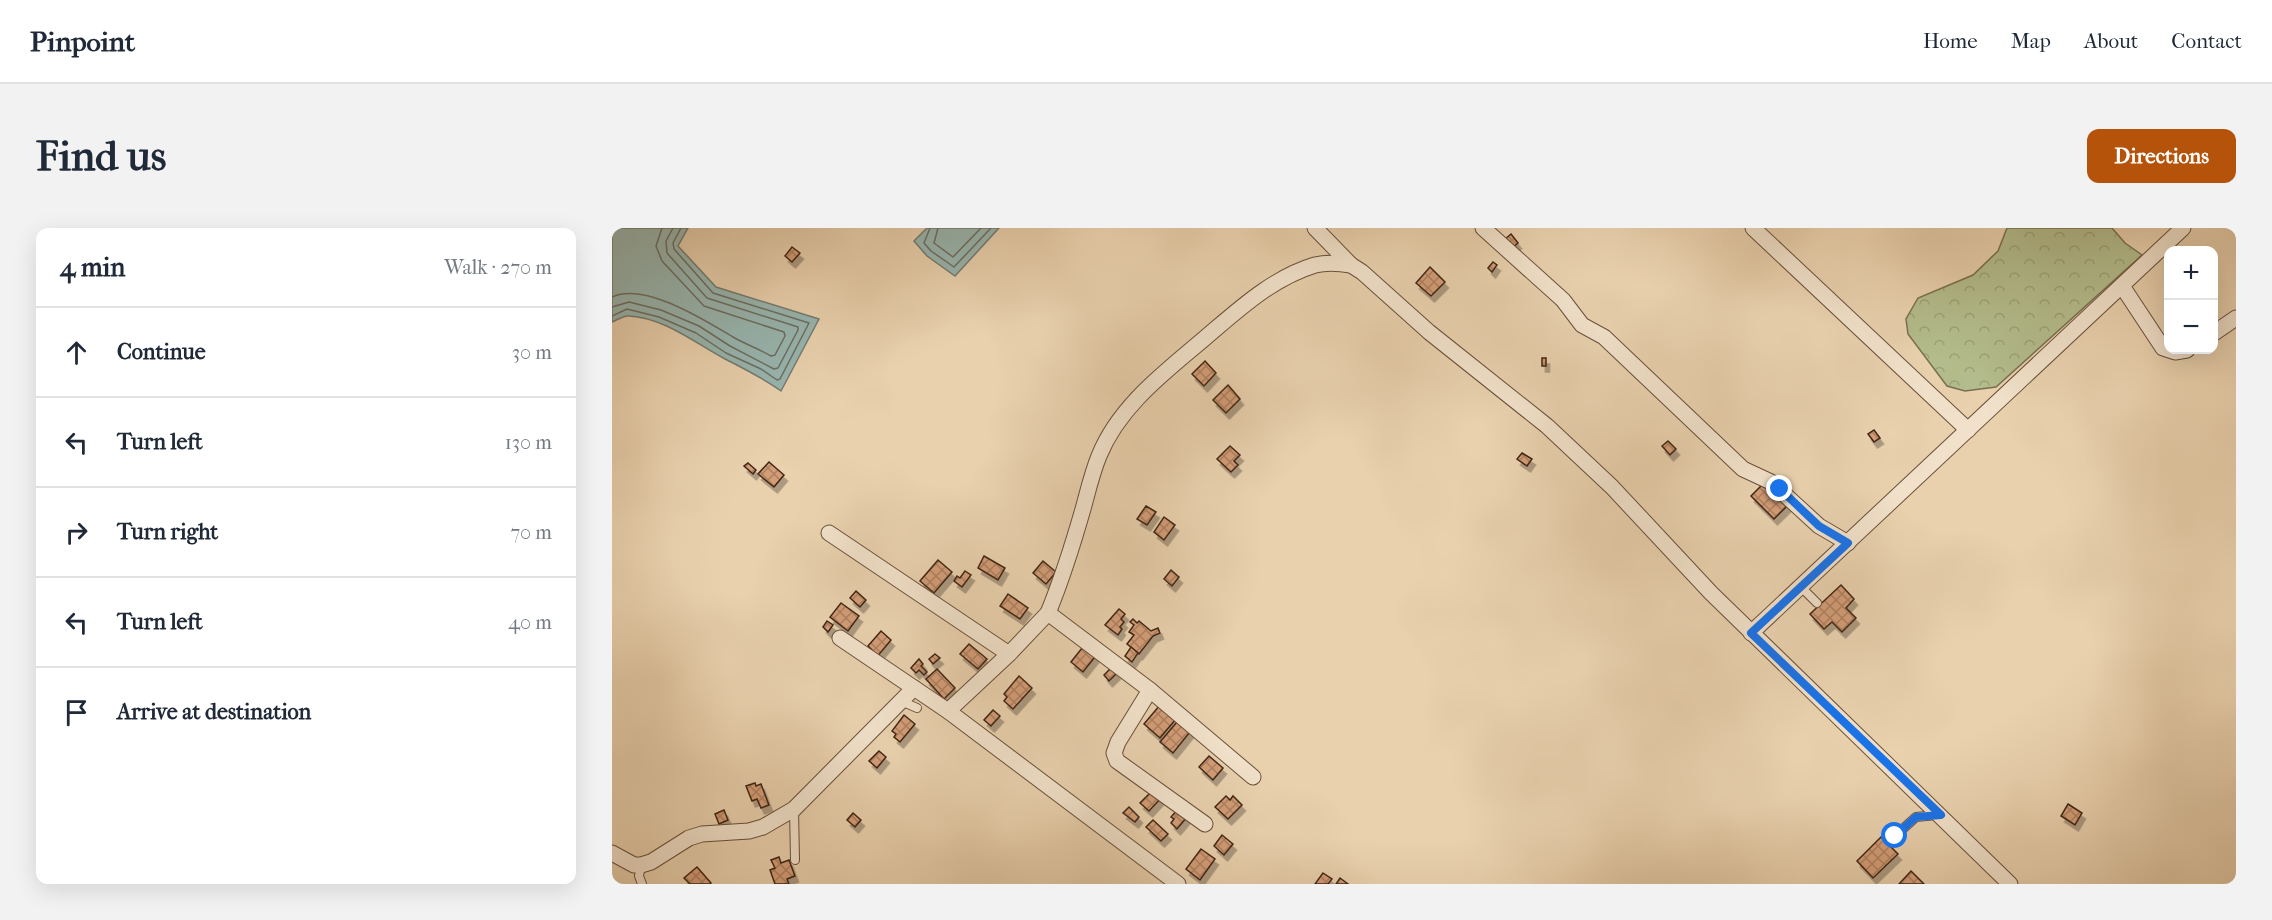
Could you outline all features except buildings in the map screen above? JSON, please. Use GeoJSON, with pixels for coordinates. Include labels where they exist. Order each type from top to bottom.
{"type":"FeatureCollection","features":[{"type":"Feature","properties":{"kind":"street"},"geometry":{"type":"LineString","coordinates":[[1315,228],[1351,265],[1362,272],[1429,332],[1547,426],[1612,487],[1751,633],[2010,884]]}},
{"type":"Feature","properties":{"kind":"street"},"geometry":{"type":"LineString","coordinates":[[1483,228],[1563,300],[1582,325],[1604,337],[1743,468],[1771,482],[1819,526],[1848,543]]}},
{"type":"Feature","properties":{"kind":"street"},"geometry":{"type":"LineString","coordinates":[[1753,228],[1968,430]]}},
{"type":"Feature","properties":{"kind":"street"},"geometry":{"type":"LineString","coordinates":[[1751,633],[2183,228]]}},
{"type":"Feature","properties":{"kind":"street"},"geometry":{"type":"LineString","coordinates":[[948,711],[1010,654],[1048,613],[1075,537],[1099,455],[1115,425],[1128,407],[1158,377],[1257,294],[1315,265],[1335,262],[1351,265]]}},
{"type":"Feature","properties":{"kind":"street"},"geometry":{"type":"LineString","coordinates":[[2122,286],[2164,348]]}},
{"type":"Feature","properties":{"kind":"street"},"geometry":{"type":"LineString","coordinates":[[2218,330],[2236,318]]}},
{"type":"Feature","properties":{"kind":"street"},"geometry":{"type":"LineString","coordinates":[[829,533],[1010,654]]}},
{"type":"Feature","properties":{"kind":"street"},"geometry":{"type":"LineString","coordinates":[[1048,613],[1150,690],[1253,777]]}},
{"type":"Feature","properties":{"kind":"street"},"geometry":{"type":"LineString","coordinates":[[840,638],[948,711],[1178,884]]}},
{"type":"Feature","properties":{"kind":"street"},"geometry":{"type":"LineString","coordinates":[[612,853],[634,865],[641,865],[651,862],[689,838],[702,834],[757,830],[794,809],[914,688]]}},
{"type":"Feature","properties":{"kind":"street"},"geometry":{"type":"LineString","coordinates":[[1150,690],[1118,742],[1114,753],[1117,761],[1205,824]]}},
{"type":"Feature","properties":{"kind":"lane"},"geometry":{"type":"LineString","coordinates":[[1801,587],[1817,603]]}},
{"type":"Feature","properties":{"kind":"lane"},"geometry":{"type":"LineString","coordinates":[[902,701],[917,708]]}},
{"type":"Feature","properties":{"kind":"lane"},"geometry":{"type":"LineString","coordinates":[[794,809],[795,860]]}},
{"type":"Feature","properties":{"kind":"lane"},"geometry":{"type":"LineString","coordinates":[[1895,836],[1916,817],[1941,815]]}},
{"type":"Feature","properties":{"kind":"lane"},"geometry":{"type":"LineString","coordinates":[[641,865],[639,876],[642,884]]}},
{"type":"Feature","properties":{"kind":"green space"},"geometry":{"type":"Polygon","coordinates":[[[2007,228],[2112,228],[2125,243],[2142,255],[1996,387],[1965,391],[1947,386],[1908,334],[1906,319],[1918,298],[1973,275],[1998,251],[2007,228]]]}},
{"type":"Feature","properties":{"kind":"water"},"geometry":{"type":"Polygon","coordinates":[[[612,228],[688,228],[678,246],[716,287],[819,319],[781,391],[679,332],[655,321],[629,316],[612,322],[612,228]]]}},
{"type":"Feature","properties":{"kind":"water"},"geometry":{"type":"Polygon","coordinates":[[[927,228],[999,228],[955,276],[927,256],[914,241],[927,228]]]}},
{"type":"Feature","properties":{"kind":"route"},"geometry":{"type":"LineString","coordinates":[[1780,489],[1819,526],[1848,543],[1751,633],[1941,815],[1916,817],[1895,836]]}}]}
